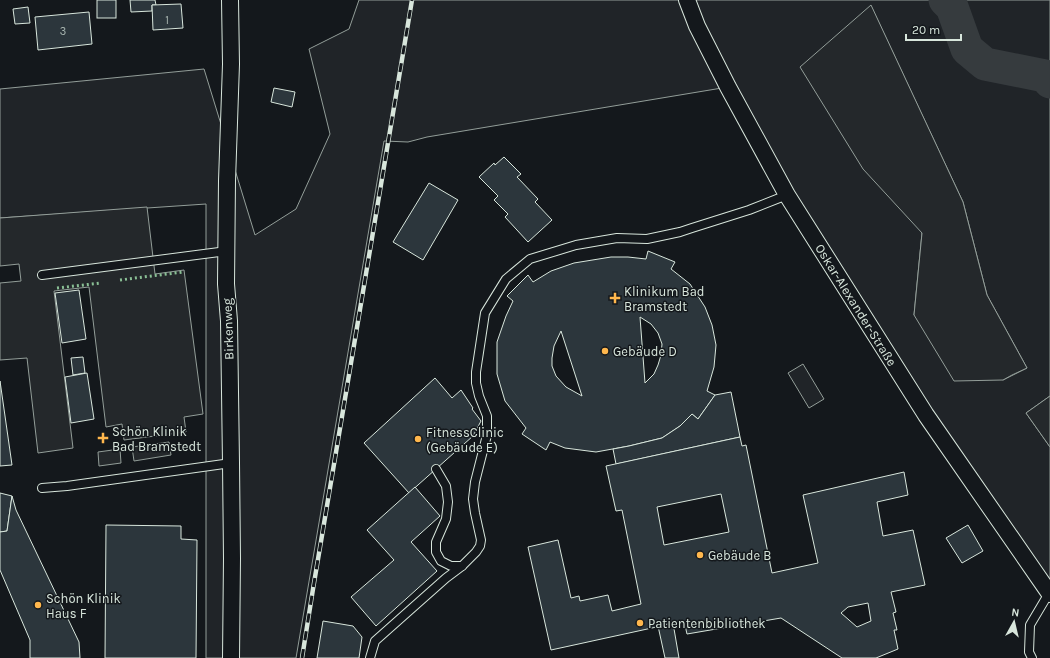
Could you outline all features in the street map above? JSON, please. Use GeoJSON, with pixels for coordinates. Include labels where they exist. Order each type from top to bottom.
{"type":"FeatureCollection","features":[{"type":"Feature","properties":{"kind":"street","name":"Birkenweg"},"geometry":{"type":"LineString","coordinates":[[230,0],[231,64],[227,181],[226,284],[229,321],[231,463],[231,658]]}},
{"type":"Feature","properties":{"kind":"street","name":"Oskar-Alexander-Straße"},"geometry":{"type":"LineString","coordinates":[[687,0],[697,26],[786,195],[926,415],[1050,594]]}},
{"type":"Feature","properties":{"kind":"lane"},"geometry":{"type":"LineString","coordinates":[[370,658],[375,640],[446,578],[462,566],[480,546],[481,540],[473,499],[475,482],[487,435],[487,416],[479,396],[476,383],[476,372],[485,313],[506,279],[530,259],[576,245],[617,238],[647,239],[686,230],[749,210],[786,195]]}},
{"type":"Feature","properties":{"kind":"lane"},"geometry":{"type":"LineString","coordinates":[[42,274],[227,252]]}},
{"type":"Feature","properties":{"kind":"lane"},"geometry":{"type":"LineString","coordinates":[[42,488],[74,485],[231,463]]}},
{"type":"Feature","properties":{"kind":"lane"},"geometry":{"type":"LineString","coordinates":[[436,469],[446,486],[448,502],[446,519],[436,542],[436,552],[441,561],[451,566],[462,566]]}},
{"type":"Feature","properties":{"kind":"lane"},"geometry":{"type":"LineString","coordinates":[[1032,658],[1029,652],[1030,625],[1050,594]]}},
{"type":"Feature","properties":{"kind":"shaded area"},"geometry":{"type":"Polygon","coordinates":[[[359,0],[1050,0],[1050,396],[1026,413],[1050,447],[1050,594],[926,415],[728,87],[427,137],[408,142],[384,141],[296,658],[206,658],[206,204],[0,218],[0,89],[204,69],[255,235],[296,209],[330,134],[309,49],[349,29],[359,0]],[[871,6],[922,233],[914,315],[1003,380],[1027,368],[987,295],[963,202],[871,6]]]}},
{"type":"Feature","properties":{"kind":"shaded area"},"geometry":{"type":"Polygon","coordinates":[[[871,5],[963,202],[987,295],[1027,368],[1003,380],[954,381],[914,315],[922,233],[863,169],[800,67],[871,5]]]}},
{"type":"Feature","properties":{"kind":"shaded area"},"geometry":{"type":"Polygon","coordinates":[[[147,207],[155,274],[184,270],[203,414],[184,417],[186,432],[124,440],[122,424],[106,427],[89,287],[54,291],[73,448],[38,453],[27,358],[0,360],[0,283],[21,281],[19,264],[0,266],[0,218],[147,207]]]}},
{"type":"Feature","properties":{"kind":"shaded area"},"geometry":{"type":"Polygon","coordinates":[[[803,364],[824,399],[809,408],[788,373],[803,364]]]}},
{"type":"Feature","properties":{"kind":"shaded area"},"geometry":{"type":"Polygon","coordinates":[[[1050,396],[1050,447],[1026,413],[1050,396]]]}},
{"type":"Feature","properties":{"kind":"shaded area"},"geometry":{"type":"Polygon","coordinates":[[[169,442],[171,455],[134,461],[132,447],[169,442]]]}},
{"type":"Feature","properties":{"kind":"shaded area"},"geometry":{"type":"Polygon","coordinates":[[[120,449],[121,463],[99,466],[98,452],[120,449]]]}},
{"type":"Feature","properties":{"kind":"building"},"geometry":{"type":"Polygon","coordinates":[[[97,0],[116,0],[116,18],[97,18],[97,0]]]}},
{"type":"Feature","properties":{"kind":"building"},"geometry":{"type":"Polygon","coordinates":[[[130,0],[155,0],[156,5],[152,5],[152,11],[131,12],[130,0]]]}},
{"type":"Feature","properties":{"kind":"building"},"geometry":{"type":"Polygon","coordinates":[[[181,4],[183,28],[153,30],[152,5],[181,4]]]}},
{"type":"Feature","properties":{"kind":"building"},"geometry":{"type":"Polygon","coordinates":[[[28,7],[30,23],[15,24],[13,9],[28,7]]]}},
{"type":"Feature","properties":{"kind":"building"},"geometry":{"type":"Polygon","coordinates":[[[89,12],[92,44],[38,50],[35,17],[89,12]]]}},
{"type":"Feature","properties":{"kind":"building"},"geometry":{"type":"Polygon","coordinates":[[[274,88],[295,92],[292,107],[271,102],[274,88]]]}},
{"type":"Feature","properties":{"kind":"building"},"geometry":{"type":"Polygon","coordinates":[[[504,157],[521,174],[517,177],[538,199],[535,202],[552,220],[528,242],[505,217],[508,214],[494,200],[498,196],[479,177],[494,163],[495,165],[504,157]]]}},
{"type":"Feature","properties":{"kind":"building"},"geometry":{"type":"Polygon","coordinates":[[[429,183],[458,200],[423,260],[393,242],[429,183]]]}},
{"type":"Feature","properties":{"kind":"building","name":"Gebäude D"},"geometry":{"type":"Polygon","coordinates":[[[648,251],[675,262],[671,269],[690,284],[705,307],[712,325],[716,345],[714,367],[707,391],[715,395],[698,419],[692,414],[680,426],[662,438],[596,452],[565,448],[550,442],[546,450],[522,434],[526,428],[505,401],[497,374],[497,342],[513,301],[507,296],[528,275],[533,282],[551,271],[574,263],[611,257],[646,259],[648,251]],[[640,317],[645,383],[654,374],[658,365],[662,344],[658,333],[651,324],[640,317]],[[561,331],[554,346],[552,366],[556,376],[566,387],[582,396],[561,331]]]}},
{"type":"Feature","properties":{"kind":"building"},"geometry":{"type":"Polygon","coordinates":[[[79,290],[86,339],[62,343],[55,293],[79,290]]]}},
{"type":"Feature","properties":{"kind":"building"},"geometry":{"type":"Polygon","coordinates":[[[83,357],[85,373],[73,375],[71,358],[83,357]]]}},
{"type":"Feature","properties":{"kind":"building"},"geometry":{"type":"Polygon","coordinates":[[[87,373],[94,419],[71,423],[65,377],[87,373]]]}},
{"type":"Feature","properties":{"kind":"building","name":"FitnessClinic (Gebäude E)"},"geometry":{"type":"Polygon","coordinates":[[[435,378],[452,398],[461,390],[481,421],[473,436],[409,493],[364,443],[435,378]]]}},
{"type":"Feature","properties":{"kind":"building"},"geometry":{"type":"Polygon","coordinates":[[[0,381],[12,465],[0,466],[0,381]]]}},
{"type":"Feature","properties":{"kind":"building"},"geometry":{"type":"Polygon","coordinates":[[[731,392],[740,437],[616,464],[613,449],[662,438],[680,426],[692,414],[698,419],[715,395],[731,392]]]}},
{"type":"Feature","properties":{"kind":"building","name":"Gebäude B"},"geometry":{"type":"Polygon","coordinates":[[[740,437],[742,446],[746,445],[772,573],[818,563],[803,495],[904,472],[908,495],[877,502],[883,536],[913,530],[925,585],[891,592],[896,612],[893,613],[897,630],[894,630],[898,649],[876,658],[842,658],[781,618],[687,634],[684,621],[551,650],[528,547],[558,540],[571,598],[579,596],[580,601],[608,595],[612,611],[641,604],[622,510],[616,511],[606,466],[740,437]],[[721,494],[657,507],[664,545],[729,532],[721,494]],[[868,603],[848,607],[841,613],[857,627],[871,621],[868,603]]]}},
{"type":"Feature","properties":{"kind":"building"},"geometry":{"type":"Polygon","coordinates":[[[415,487],[440,516],[411,542],[437,571],[376,626],[351,597],[394,560],[367,530],[415,487]]]}},
{"type":"Feature","properties":{"kind":"building"},"geometry":{"type":"Polygon","coordinates":[[[0,493],[12,496],[7,531],[0,532],[0,493]]]}},
{"type":"Feature","properties":{"kind":"building","name":"Schön Klinik Haus F"},"geometry":{"type":"Polygon","coordinates":[[[12,496],[16,510],[79,642],[80,658],[30,658],[30,640],[0,570],[0,532],[7,531],[12,496]]]}},
{"type":"Feature","properties":{"kind":"building"},"geometry":{"type":"Polygon","coordinates":[[[106,525],[181,526],[181,539],[197,540],[196,658],[105,658],[106,525]]]}},
{"type":"Feature","properties":{"kind":"building"},"geometry":{"type":"Polygon","coordinates":[[[968,525],[983,551],[962,563],[946,538],[968,525]]]}},
{"type":"Feature","properties":{"kind":"building"},"geometry":{"type":"Polygon","coordinates":[[[323,621],[353,626],[362,637],[359,658],[317,658],[323,621]]]}},
{"type":"Feature","properties":{"kind":"building"},"geometry":{"type":"Polygon","coordinates":[[[673,623],[679,658],[665,658],[658,626],[673,623]]]}},
{"type":"Feature","properties":{"kind":"waterway"},"geometry":{"type":"LineString","coordinates":[[945,0],[952,7],[967,49],[985,64],[1045,76],[1050,82]]}},
{"type":"Feature","properties":{"kind":"railway"},"geometry":{"type":"LineString","coordinates":[[302,658],[412,0]]}},
{"type":"Feature","properties":{"kind":"hedge"},"geometry":{"type":"LineString","coordinates":[[120,280],[183,272]]}},
{"type":"Feature","properties":{"kind":"hedge"},"geometry":{"type":"LineString","coordinates":[[57,288],[101,283]]}},
{"type":"Feature","properties":{"kind":"place","name":"Klinikum Bad Bramstedt"},"geometry":{"type":"Point","coordinates":[615,298]}},
{"type":"Feature","properties":{"kind":"place","name":"Gebäude D"},"geometry":{"type":"Point","coordinates":[605,351]}},
{"type":"Feature","properties":{"kind":"place","name":"Schön Klinik Bad Bramstedt"},"geometry":{"type":"Point","coordinates":[103,438]}},
{"type":"Feature","properties":{"kind":"place","name":"FitnessClinic (Gebäude E)"},"geometry":{"type":"Point","coordinates":[418,439]}},
{"type":"Feature","properties":{"kind":"place","name":"Gebäude B"},"geometry":{"type":"Point","coordinates":[700,555]}},
{"type":"Feature","properties":{"kind":"place","name":"Schön Klinik Haus F"},"geometry":{"type":"Point","coordinates":[38,605]}},
{"type":"Feature","properties":{"kind":"place","name":"Patientenbibliothek"},"geometry":{"type":"Point","coordinates":[640,623]}}]}
